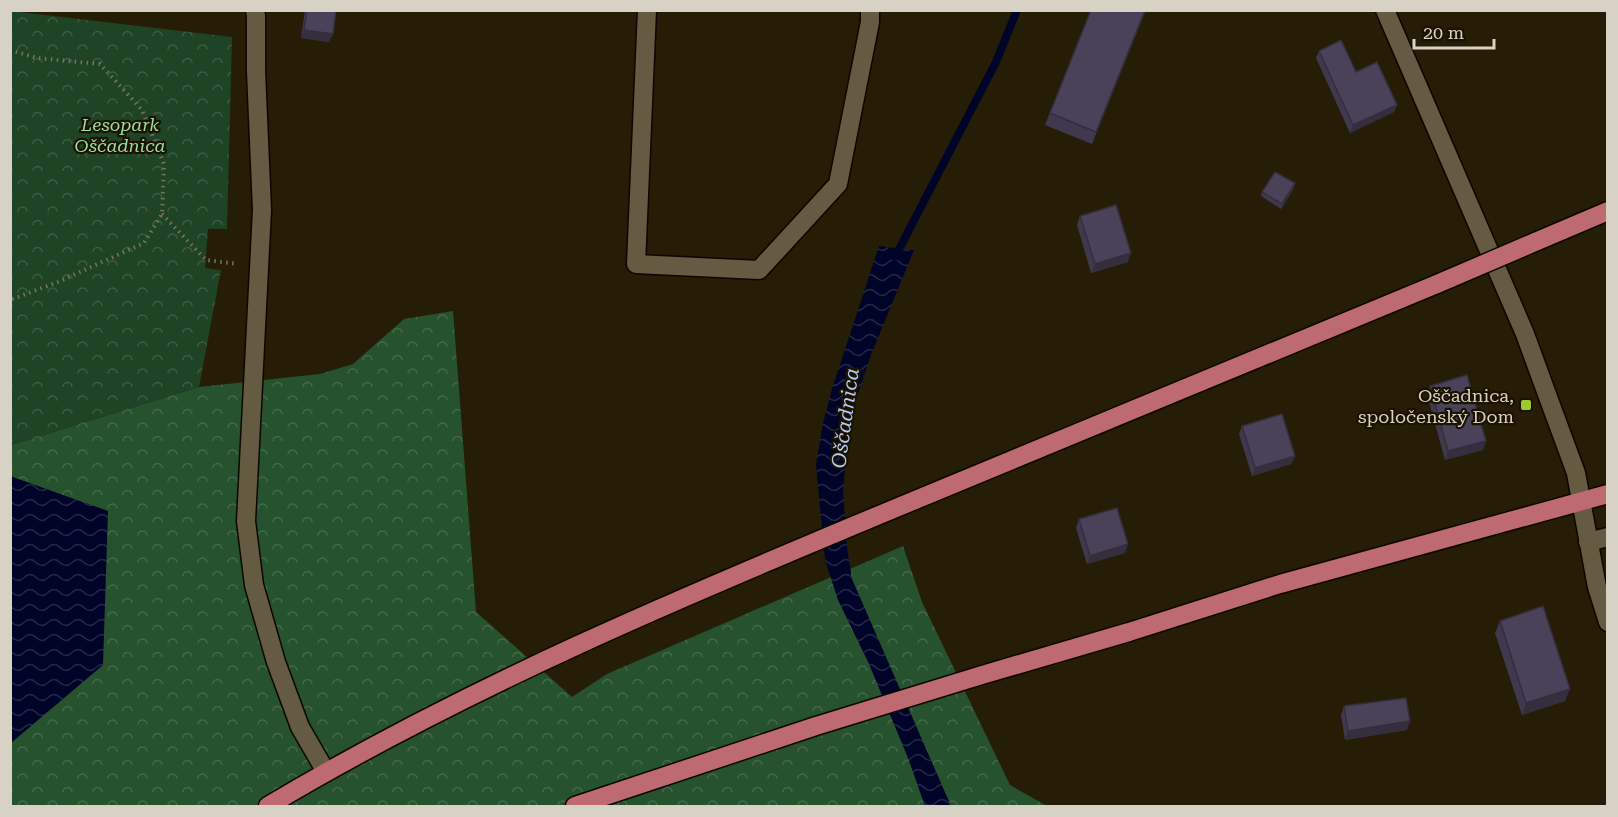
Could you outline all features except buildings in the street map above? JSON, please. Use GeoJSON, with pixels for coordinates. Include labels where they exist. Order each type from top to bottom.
{"type":"FeatureCollection","features":[{"type":"Feature","properties":{"kind":"main road"},"geometry":{"type":"LineString","coordinates":[[268,807],[326,771],[433,714],[615,629],[795,550],[1608,211]]}},
{"type":"Feature","properties":{"kind":"main road"},"geometry":{"type":"LineString","coordinates":[[575,807],[816,726],[1280,584],[1608,494]]}},
{"type":"Feature","properties":{"kind":"street"},"geometry":{"type":"LineString","coordinates":[[647,10],[636,264],[759,270],[838,184],[870,22],[870,10]]}},
{"type":"Feature","properties":{"kind":"street"},"geometry":{"type":"LineString","coordinates":[[1385,10],[1525,334],[1576,473],[1597,587],[1608,622]]}},
{"type":"Feature","properties":{"kind":"street"},"geometry":{"type":"LineString","coordinates":[[257,12],[256,71],[262,210],[246,521],[254,585],[276,662],[300,728],[326,771]]}},
{"type":"Feature","properties":{"kind":"street"},"geometry":{"type":"LineString","coordinates":[[1588,542],[1608,537]]}},
{"type":"Feature","properties":{"kind":"path"},"geometry":{"type":"LineString","coordinates":[[10,50],[37,58],[100,63],[141,110],[164,164],[162,214],[144,243],[58,282],[10,300]]}},
{"type":"Feature","properties":{"kind":"path"},"geometry":{"type":"LineString","coordinates":[[162,214],[206,260],[224,262]]}},
{"type":"Feature","properties":{"kind":"green space","name":"Lesopark Oščadnica"},"geometry":{"type":"Polygon","coordinates":[[[11,11],[232,37],[227,229],[208,229],[205,268],[221,270],[199,387],[11,445],[11,11]]]}},
{"type":"Feature","properties":{"kind":"green space"},"geometry":{"type":"Polygon","coordinates":[[[453,311],[476,612],[572,697],[607,674],[903,546],[922,602],[1010,785],[1047,806],[11,806],[11,445],[199,387],[320,374],[353,364],[404,319],[453,311]]]}},
{"type":"Feature","properties":{"kind":"water"},"geometry":{"type":"Polygon","coordinates":[[[879,246],[914,250],[871,355],[851,414],[843,489],[847,547],[852,579],[951,806],[925,806],[869,664],[838,600],[825,560],[816,465],[823,423],[879,246]]]}},
{"type":"Feature","properties":{"kind":"water"},"geometry":{"type":"Polygon","coordinates":[[[10,476],[108,511],[103,665],[11,743],[10,476]]]}},
{"type":"Feature","properties":{"kind":"waterway","name":"Oščadnica"},"geometry":{"type":"LineString","coordinates":[[895,257],[996,62],[1017,10]]}},
{"type":"Feature","properties":{"kind":"place","name":"Oščadnica, spoločenský Dom"},"geometry":{"type":"Point","coordinates":[1526,405]}}]}
